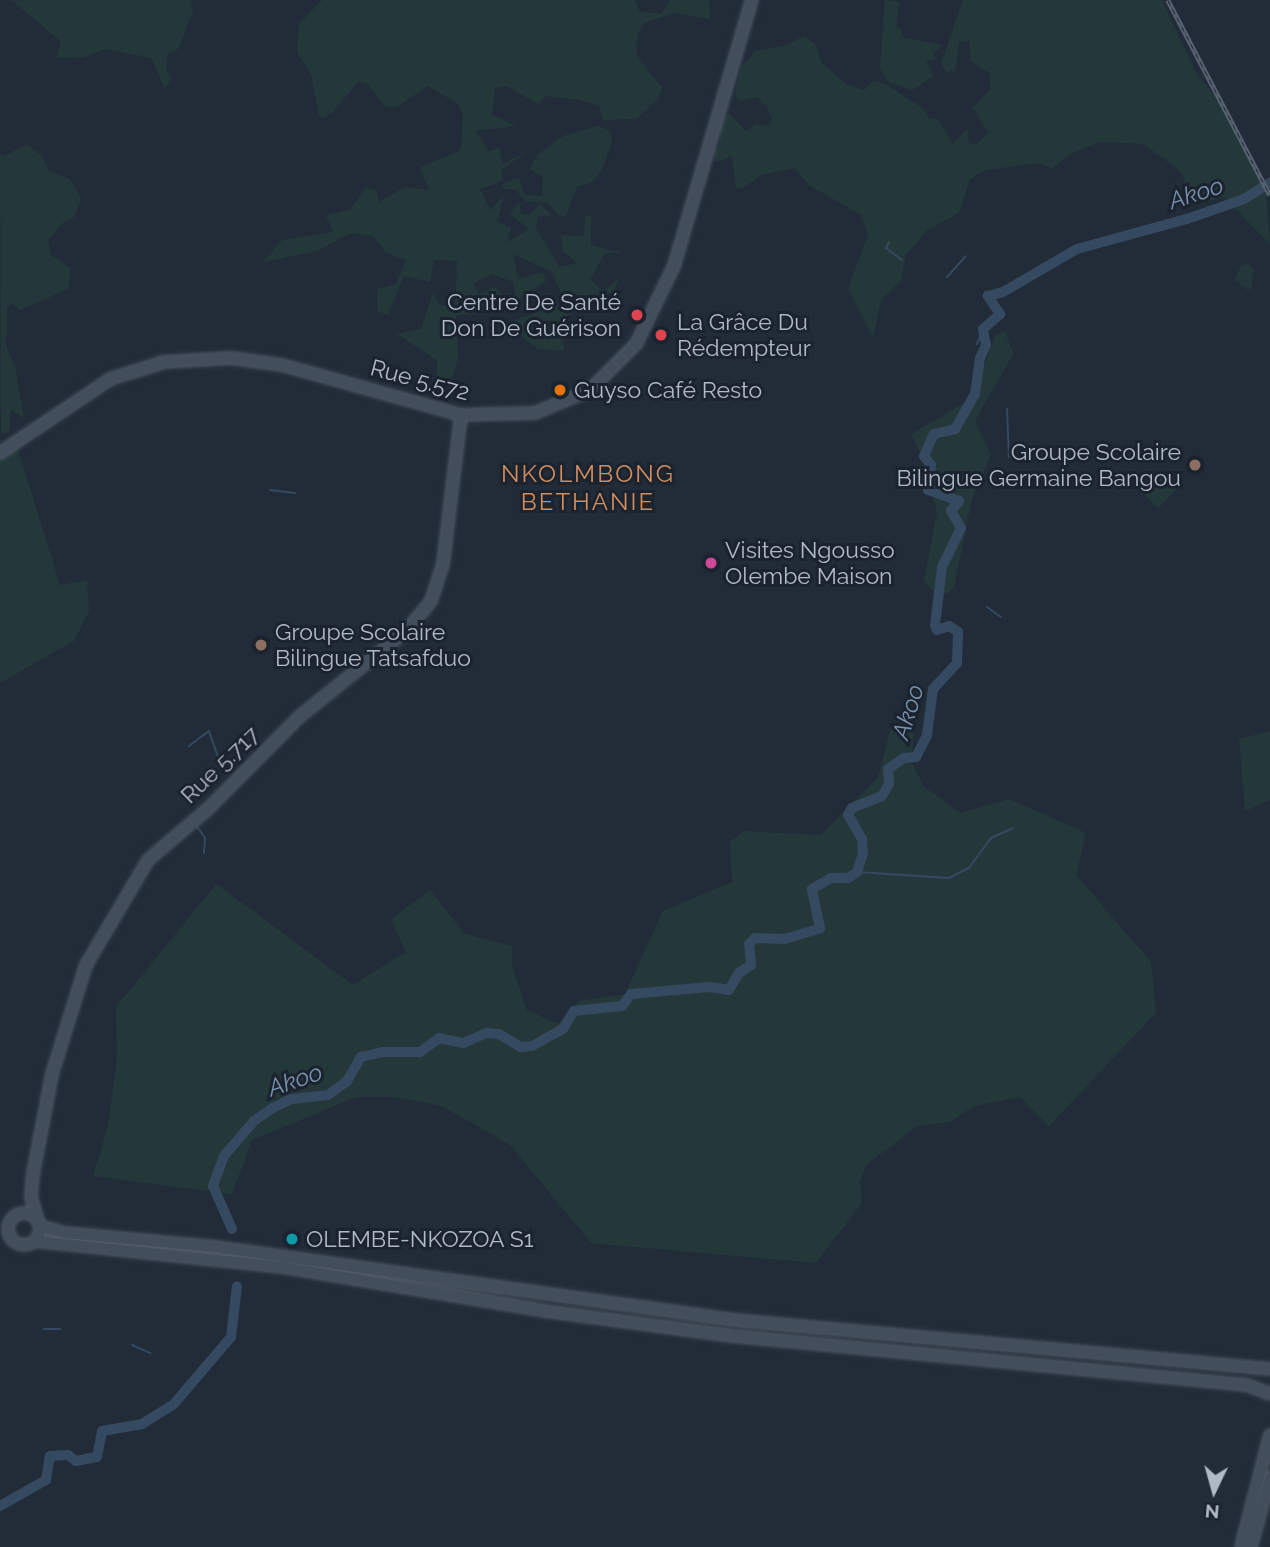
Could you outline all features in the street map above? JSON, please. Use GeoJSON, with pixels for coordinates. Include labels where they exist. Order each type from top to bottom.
{"type":"FeatureCollection","features":[{"type":"Feature","properties":{"kind":"street","name":"Rue 5.572"},"geometry":{"type":"LineString","coordinates":[[0,453],[101,384],[146,367],[236,358],[310,372],[461,415],[508,416],[553,407],[590,390],[636,344],[679,252],[752,0]]}},
{"type":"Feature","properties":{"kind":"street","name":"Rue 5.717"},"geometry":{"type":"LineString","coordinates":[[39,1224],[31,1196],[51,1074],[74,995],[93,951],[148,860],[209,807],[299,717],[406,631],[431,601],[443,564],[461,415]]}},
{"type":"Feature","properties":{"kind":"street","name":"Rue 5.717"},"geometry":{"type":"LineString","coordinates":[[20,1214],[33,1174]]}},
{"type":"Feature","properties":{"kind":"street"},"geometry":{"type":"LineString","coordinates":[[1270,1369],[734,1321],[215,1247],[65,1233],[20,1214],[10,1222],[10,1235],[19,1244],[35,1241],[283,1266],[710,1333],[1247,1385],[1270,1394]]}},
{"type":"Feature","properties":{"kind":"street"},"geometry":{"type":"LineString","coordinates":[[35,1241],[39,1224]]}},
{"type":"Feature","properties":{"kind":"street"},"geometry":{"type":"LineString","coordinates":[[1241,1547],[1270,1435]]}},
{"type":"Feature","properties":{"kind":"street"},"geometry":{"type":"LineString","coordinates":[[1251,1547],[1270,1478]]}},
{"type":"Feature","properties":{"kind":"green space"},"geometry":{"type":"Polygon","coordinates":[[[11,0],[191,0],[193,10],[179,48],[168,54],[166,68],[172,80],[164,88],[152,58],[105,49],[85,57],[57,58],[61,41],[11,0]]]}},
{"type":"Feature","properties":{"kind":"green space"},"geometry":{"type":"Polygon","coordinates":[[[322,0],[635,0],[640,12],[661,14],[670,0],[709,0],[710,19],[675,13],[644,23],[638,33],[636,54],[662,88],[659,98],[636,119],[603,120],[599,106],[580,100],[546,96],[538,104],[507,86],[495,88],[492,115],[516,126],[475,131],[489,151],[499,148],[503,164],[529,150],[501,170],[503,181],[480,189],[490,210],[504,195],[497,222],[511,227],[508,242],[529,229],[510,214],[519,201],[521,214],[529,215],[540,204],[552,215],[538,217],[536,228],[559,267],[578,263],[563,252],[561,235],[583,236],[586,215],[591,216],[591,245],[622,253],[605,253],[590,280],[604,292],[619,277],[614,290],[561,319],[564,351],[538,349],[521,336],[503,337],[505,324],[560,304],[563,297],[552,272],[513,254],[518,279],[543,272],[546,281],[516,300],[513,282],[492,274],[474,283],[478,294],[495,287],[502,294],[480,313],[456,315],[458,359],[451,382],[437,380],[437,360],[397,334],[421,329],[433,293],[440,305],[455,306],[457,261],[434,260],[430,282],[404,276],[388,315],[377,311],[377,289],[395,285],[406,260],[386,253],[373,236],[351,233],[317,251],[263,262],[282,240],[333,232],[326,215],[350,210],[365,188],[376,190],[379,202],[405,187],[429,190],[420,168],[461,150],[463,113],[457,103],[428,86],[397,107],[386,107],[368,84],[358,82],[333,112],[323,119],[319,116],[311,74],[297,52],[299,24],[322,0]]]}},
{"type":"Feature","properties":{"kind":"green space"},"geometry":{"type":"Polygon","coordinates":[[[885,0],[899,2],[896,27],[902,30],[902,37],[943,45],[933,53],[936,60],[926,60],[933,76],[912,90],[889,82],[880,68],[885,0]]]}},
{"type":"Feature","properties":{"kind":"green space"},"geometry":{"type":"Polygon","coordinates":[[[963,0],[1162,0],[1195,71],[1216,98],[1266,194],[1270,244],[1224,197],[1196,204],[1180,171],[1144,144],[1100,142],[1068,155],[1052,169],[1040,163],[986,170],[970,179],[959,213],[927,230],[906,255],[901,280],[881,300],[873,337],[848,289],[868,235],[861,215],[809,185],[795,168],[761,175],[742,189],[736,187],[732,156],[717,162],[712,155],[720,144],[720,124],[728,113],[746,131],[756,124],[767,126],[772,120],[767,107],[757,97],[740,101],[735,95],[741,68],[755,51],[785,46],[804,36],[816,45],[822,63],[846,84],[864,90],[874,81],[887,85],[921,107],[930,119],[938,119],[953,144],[967,129],[969,143],[977,144],[988,133],[973,107],[990,90],[990,74],[971,61],[969,41],[959,42],[955,71],[946,72],[941,64],[963,0]]]}},
{"type":"Feature","properties":{"kind":"green space"},"geometry":{"type":"Polygon","coordinates":[[[598,126],[609,130],[612,141],[602,170],[591,183],[577,186],[566,216],[560,217],[548,203],[525,201],[516,190],[502,188],[503,183],[519,178],[525,195],[542,196],[543,177],[530,169],[537,155],[563,136],[598,126]]]}},
{"type":"Feature","properties":{"kind":"green space"},"geometry":{"type":"Polygon","coordinates":[[[27,144],[41,155],[49,171],[70,179],[81,199],[74,217],[61,224],[48,240],[51,255],[71,268],[68,289],[20,310],[12,303],[7,309],[6,345],[15,367],[24,418],[11,410],[9,433],[1,433],[0,154],[5,156],[27,144]]]}},
{"type":"Feature","properties":{"kind":"green space"},"geometry":{"type":"Polygon","coordinates":[[[1248,263],[1254,271],[1251,289],[1246,289],[1235,280],[1241,266],[1248,263]]]}},
{"type":"Feature","properties":{"kind":"green space"},"geometry":{"type":"Polygon","coordinates":[[[1005,331],[1013,354],[975,421],[991,455],[972,499],[954,588],[939,599],[924,580],[937,512],[923,459],[911,434],[973,398],[995,336],[1005,331]]]}},
{"type":"Feature","properties":{"kind":"green space"},"geometry":{"type":"Polygon","coordinates":[[[15,440],[60,585],[87,580],[89,611],[74,641],[0,683],[0,447],[15,440]]]}},
{"type":"Feature","properties":{"kind":"green space"},"geometry":{"type":"Polygon","coordinates":[[[1165,473],[1179,486],[1158,508],[1145,495],[1165,473]]]}},
{"type":"Feature","properties":{"kind":"green space"},"geometry":{"type":"Polygon","coordinates":[[[904,723],[914,730],[911,761],[924,787],[961,813],[1009,799],[1086,833],[1076,875],[1151,962],[1156,1013],[1049,1126],[1020,1097],[974,1106],[950,1122],[917,1126],[866,1165],[860,1182],[862,1203],[816,1263],[591,1243],[510,1145],[442,1106],[393,1097],[356,1097],[252,1140],[232,1194],[93,1176],[108,1126],[117,1058],[116,1007],[216,884],[353,985],[406,952],[391,919],[430,890],[465,934],[512,946],[512,965],[527,1010],[558,1024],[579,1001],[625,994],[663,911],[732,882],[730,842],[744,831],[821,835],[878,777],[892,724],[904,723]]]}},
{"type":"Feature","properties":{"kind":"green space"},"geometry":{"type":"Polygon","coordinates":[[[1270,731],[1270,800],[1245,811],[1239,739],[1270,731]]]}},
{"type":"Feature","properties":{"kind":"waterway","name":"Akoo"},"geometry":{"type":"LineString","coordinates":[[232,1229],[213,1186],[224,1156],[254,1121],[271,1109],[291,1099],[328,1095],[347,1081],[361,1057],[382,1052],[420,1052],[439,1038],[463,1043],[487,1033],[499,1034],[521,1047],[532,1046],[563,1029],[574,1011],[622,1006],[631,994],[710,987],[729,990],[739,973],[751,965],[749,944],[755,938],[785,939],[820,928],[812,889],[831,878],[848,878],[857,872],[863,854],[862,839],[848,815],[852,808],[882,796],[889,784],[888,769],[904,758],[916,757],[927,735],[933,689],[957,663],[958,632],[949,626],[937,630],[935,625],[942,567],[961,528],[951,511],[959,501],[928,490],[931,465],[924,456],[934,434],[955,429],[975,394],[980,358],[986,345],[983,329],[1000,314],[988,296],[1003,292],[1077,249],[1187,219],[1244,199],[1270,183]]}},
{"type":"Feature","properties":{"kind":"waterway"},"geometry":{"type":"LineString","coordinates":[[889,242],[886,248],[902,260]]}},
{"type":"Feature","properties":{"kind":"waterway"},"geometry":{"type":"LineString","coordinates":[[947,277],[966,256]]}},
{"type":"Feature","properties":{"kind":"waterway"},"geometry":{"type":"LineString","coordinates":[[977,344],[983,329]]}},
{"type":"Feature","properties":{"kind":"waterway"},"geometry":{"type":"LineString","coordinates":[[1007,409],[1009,457]]}},
{"type":"Feature","properties":{"kind":"waterway"},"geometry":{"type":"LineString","coordinates":[[270,490],[295,493]]}},
{"type":"Feature","properties":{"kind":"waterway"},"geometry":{"type":"LineString","coordinates":[[987,607],[1001,617]]}},
{"type":"Feature","properties":{"kind":"waterway"},"geometry":{"type":"LineString","coordinates":[[189,746],[209,731],[220,763]]}},
{"type":"Feature","properties":{"kind":"waterway"},"geometry":{"type":"LineString","coordinates":[[195,824],[205,838],[204,853]]}},
{"type":"Feature","properties":{"kind":"waterway"},"geometry":{"type":"LineString","coordinates":[[857,872],[949,878],[969,868],[991,838],[1013,828]]}},
{"type":"Feature","properties":{"kind":"waterway","name":"Akoo"},"geometry":{"type":"LineString","coordinates":[[0,1506],[46,1480],[50,1456],[68,1455],[76,1461],[97,1457],[102,1431],[142,1424],[173,1405],[231,1337],[237,1286]]}},
{"type":"Feature","properties":{"kind":"waterway"},"geometry":{"type":"LineString","coordinates":[[44,1329],[60,1329]]}},
{"type":"Feature","properties":{"kind":"waterway"},"geometry":{"type":"LineString","coordinates":[[132,1345],[150,1353]]}},
{"type":"Feature","properties":{"kind":"railway"},"geometry":{"type":"LineString","coordinates":[[1168,0],[1270,195]]}},
{"type":"Feature","properties":{"kind":"place","name":"Centre De Santé Don De Guérison"},"geometry":{"type":"Point","coordinates":[637,315]}},
{"type":"Feature","properties":{"kind":"place","name":"La Grâce Du Rédempteur"},"geometry":{"type":"Point","coordinates":[661,335]}},
{"type":"Feature","properties":{"kind":"place","name":"Guyso Café Resto"},"geometry":{"type":"Point","coordinates":[560,390]}},
{"type":"Feature","properties":{"kind":"place","name":"Groupe Scolaire Bilingue Germaine Bangou"},"geometry":{"type":"Point","coordinates":[1195,465]}},
{"type":"Feature","properties":{"kind":"place","name":"Visites Ngousso Olembe Maison"},"geometry":{"type":"Point","coordinates":[711,563]}},
{"type":"Feature","properties":{"kind":"place","name":"Groupe Scolaire Bilingue Tatsafduo"},"geometry":{"type":"Point","coordinates":[261,645]}},
{"type":"Feature","properties":{"kind":"place","name":"OLEMBE-NKOZOA S1"},"geometry":{"type":"Point","coordinates":[292,1239]}},
{"type":"Feature","properties":{"kind":"district","name":"NKOLMBONG BETHANIE"},"geometry":{"type":"Point","coordinates":[588,488]}}]}
